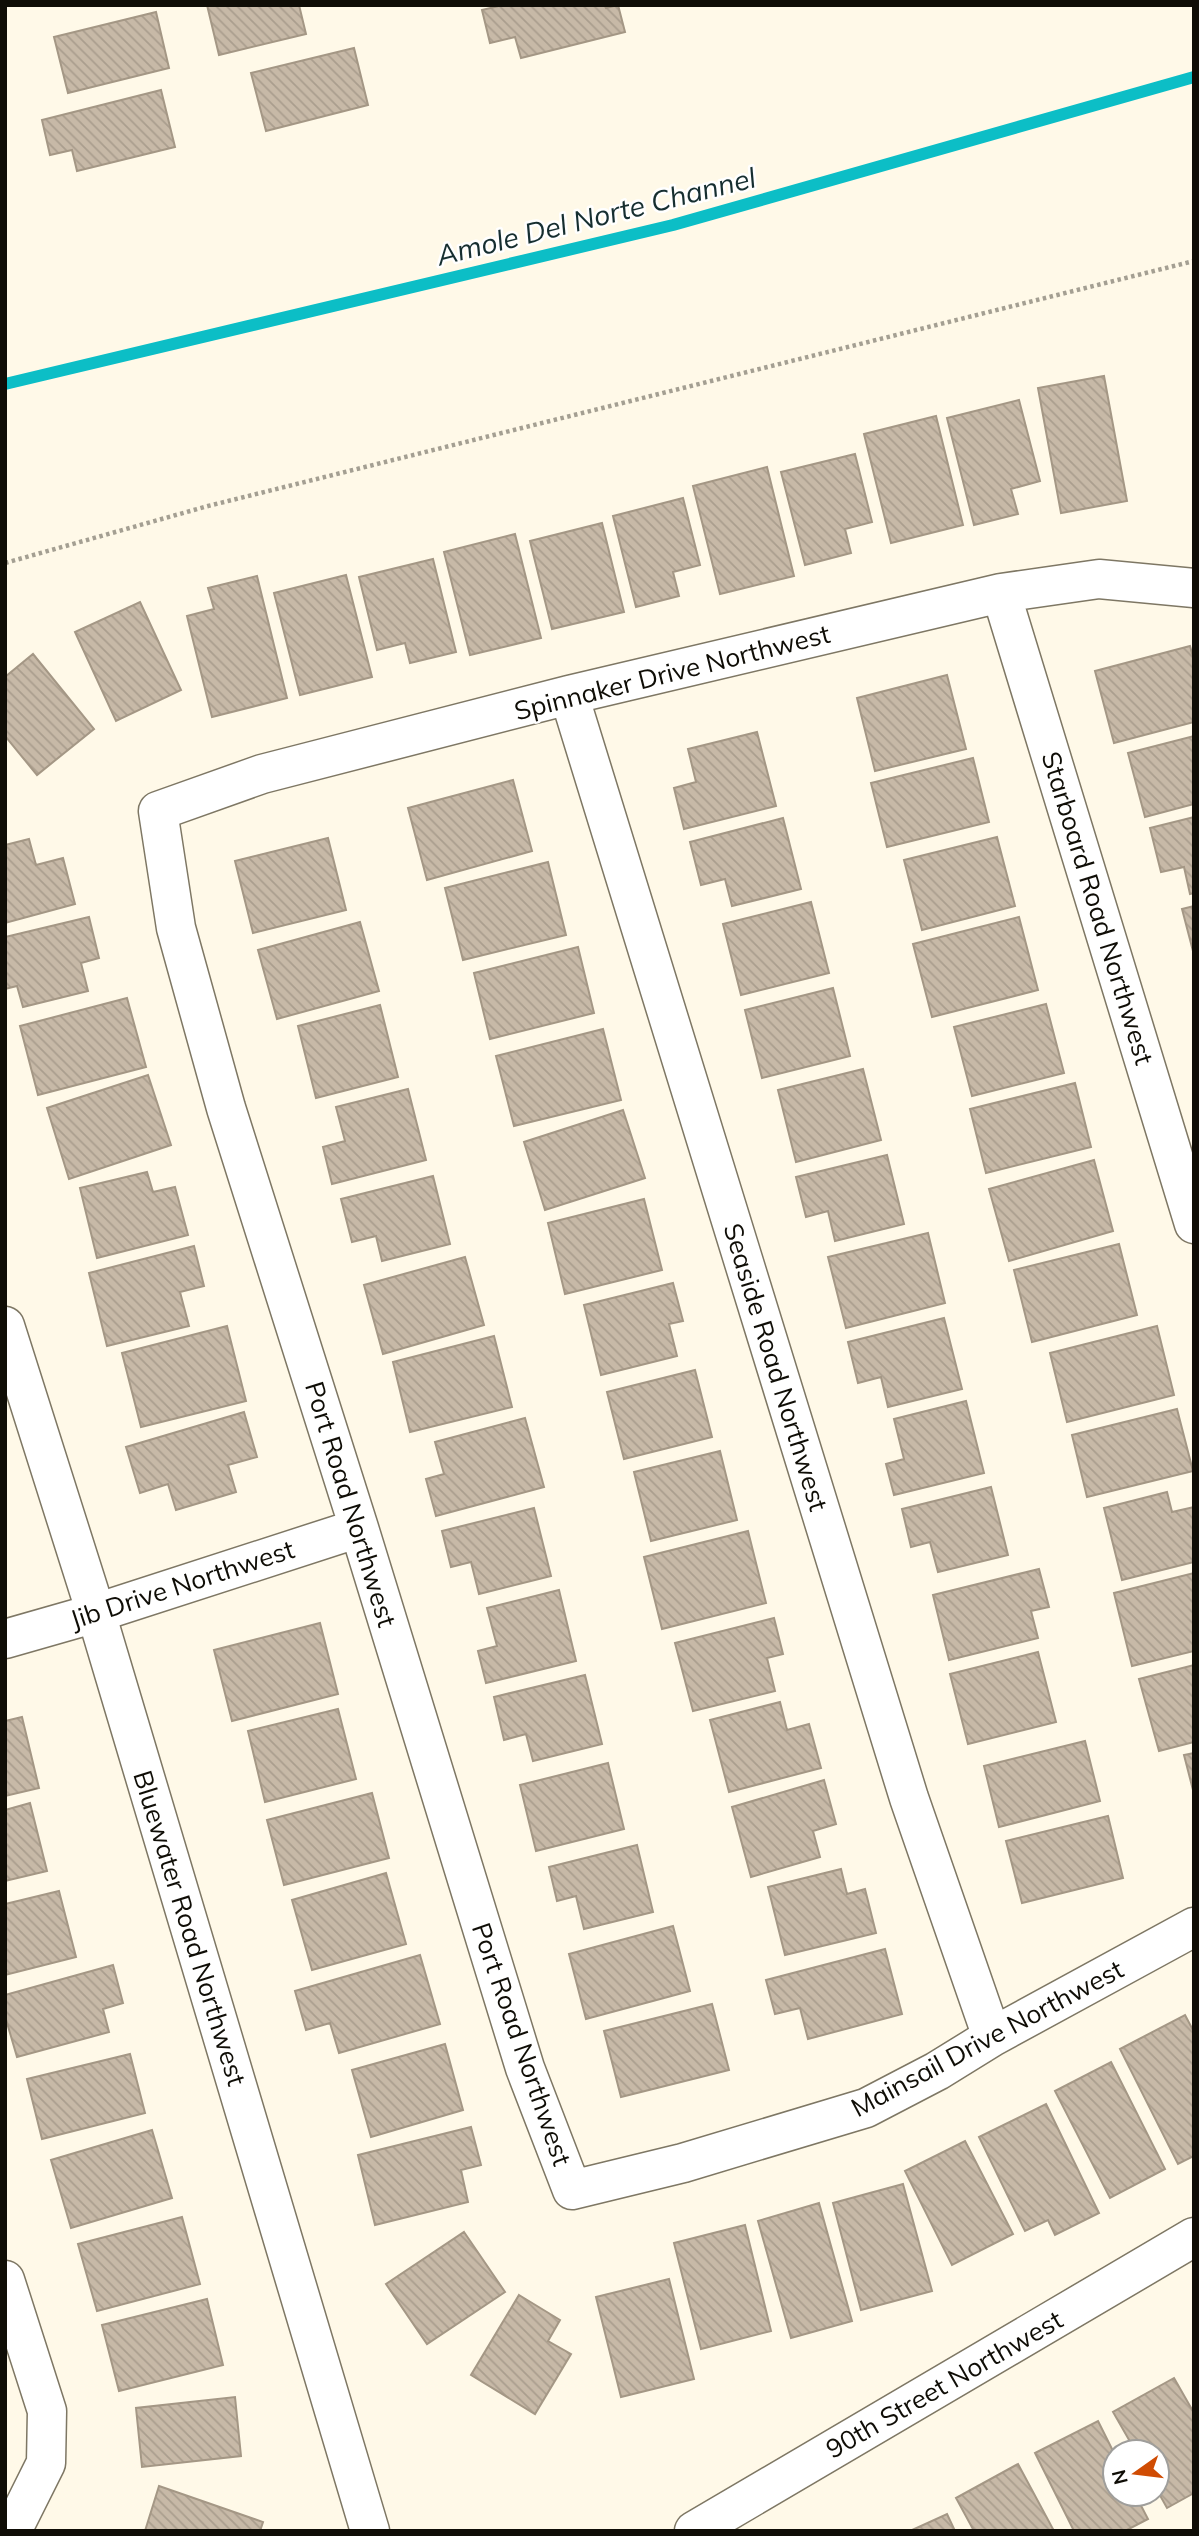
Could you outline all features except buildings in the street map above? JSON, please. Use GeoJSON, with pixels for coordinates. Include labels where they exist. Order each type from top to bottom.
{"type":"FeatureCollection","features":[{"type":"Feature","properties":{"kind":"street","name":"Spinnaker Drive Northwest"},"geometry":{"type":"LineString","coordinates":[[158,811],[262,774],[569,695],[1001,593],[1099,579],[1194,588]]}},
{"type":"Feature","properties":{"kind":"street","name":"Starboard Road Northwest"},"geometry":{"type":"LineString","coordinates":[[1001,593],[1194,1224]]}},
{"type":"Feature","properties":{"kind":"street","name":"Seaside Road Northwest"},"geometry":{"type":"LineString","coordinates":[[569,695],[909,1798],[992,2036]]}},
{"type":"Feature","properties":{"kind":"street","name":"Port Road Northwest"},"geometry":{"type":"LineString","coordinates":[[158,811],[176,928],[222,1095],[525,2068],[572,2190]]}},
{"type":"Feature","properties":{"kind":"street","name":"Bluewater Road Northwest"},"geometry":{"type":"LineString","coordinates":[[5,1326],[96,1613],[370,2531]]}},
{"type":"Feature","properties":{"kind":"street","name":"Jib Drive Northwest"},"geometry":{"type":"LineString","coordinates":[[5,1639],[96,1613],[359,1528]]}},
{"type":"Feature","properties":{"kind":"street","name":"Mainsail Drive Northwest"},"geometry":{"type":"LineString","coordinates":[[572,2190],[683,2163],[866,2108],[937,2071],[992,2036],[1194,1927]]}},
{"type":"Feature","properties":{"kind":"street","name":"90th Street Northwest"},"geometry":{"type":"LineString","coordinates":[[695,2531],[1194,2237]]}},
{"type":"Feature","properties":{"kind":"street"},"geometry":{"type":"LineString","coordinates":[[5,2280],[47,2411],[46,2463],[14,2528],[9,2531]]}},
{"type":"Feature","properties":{"kind":"path"},"geometry":{"type":"LineString","coordinates":[[5,563],[208,506],[1194,261]]}},
{"type":"Feature","properties":{"kind":"waterway","name":"Amole Del Norte Channel"},"geometry":{"type":"LineString","coordinates":[[5,384],[673,225],[1194,77]]}}]}
